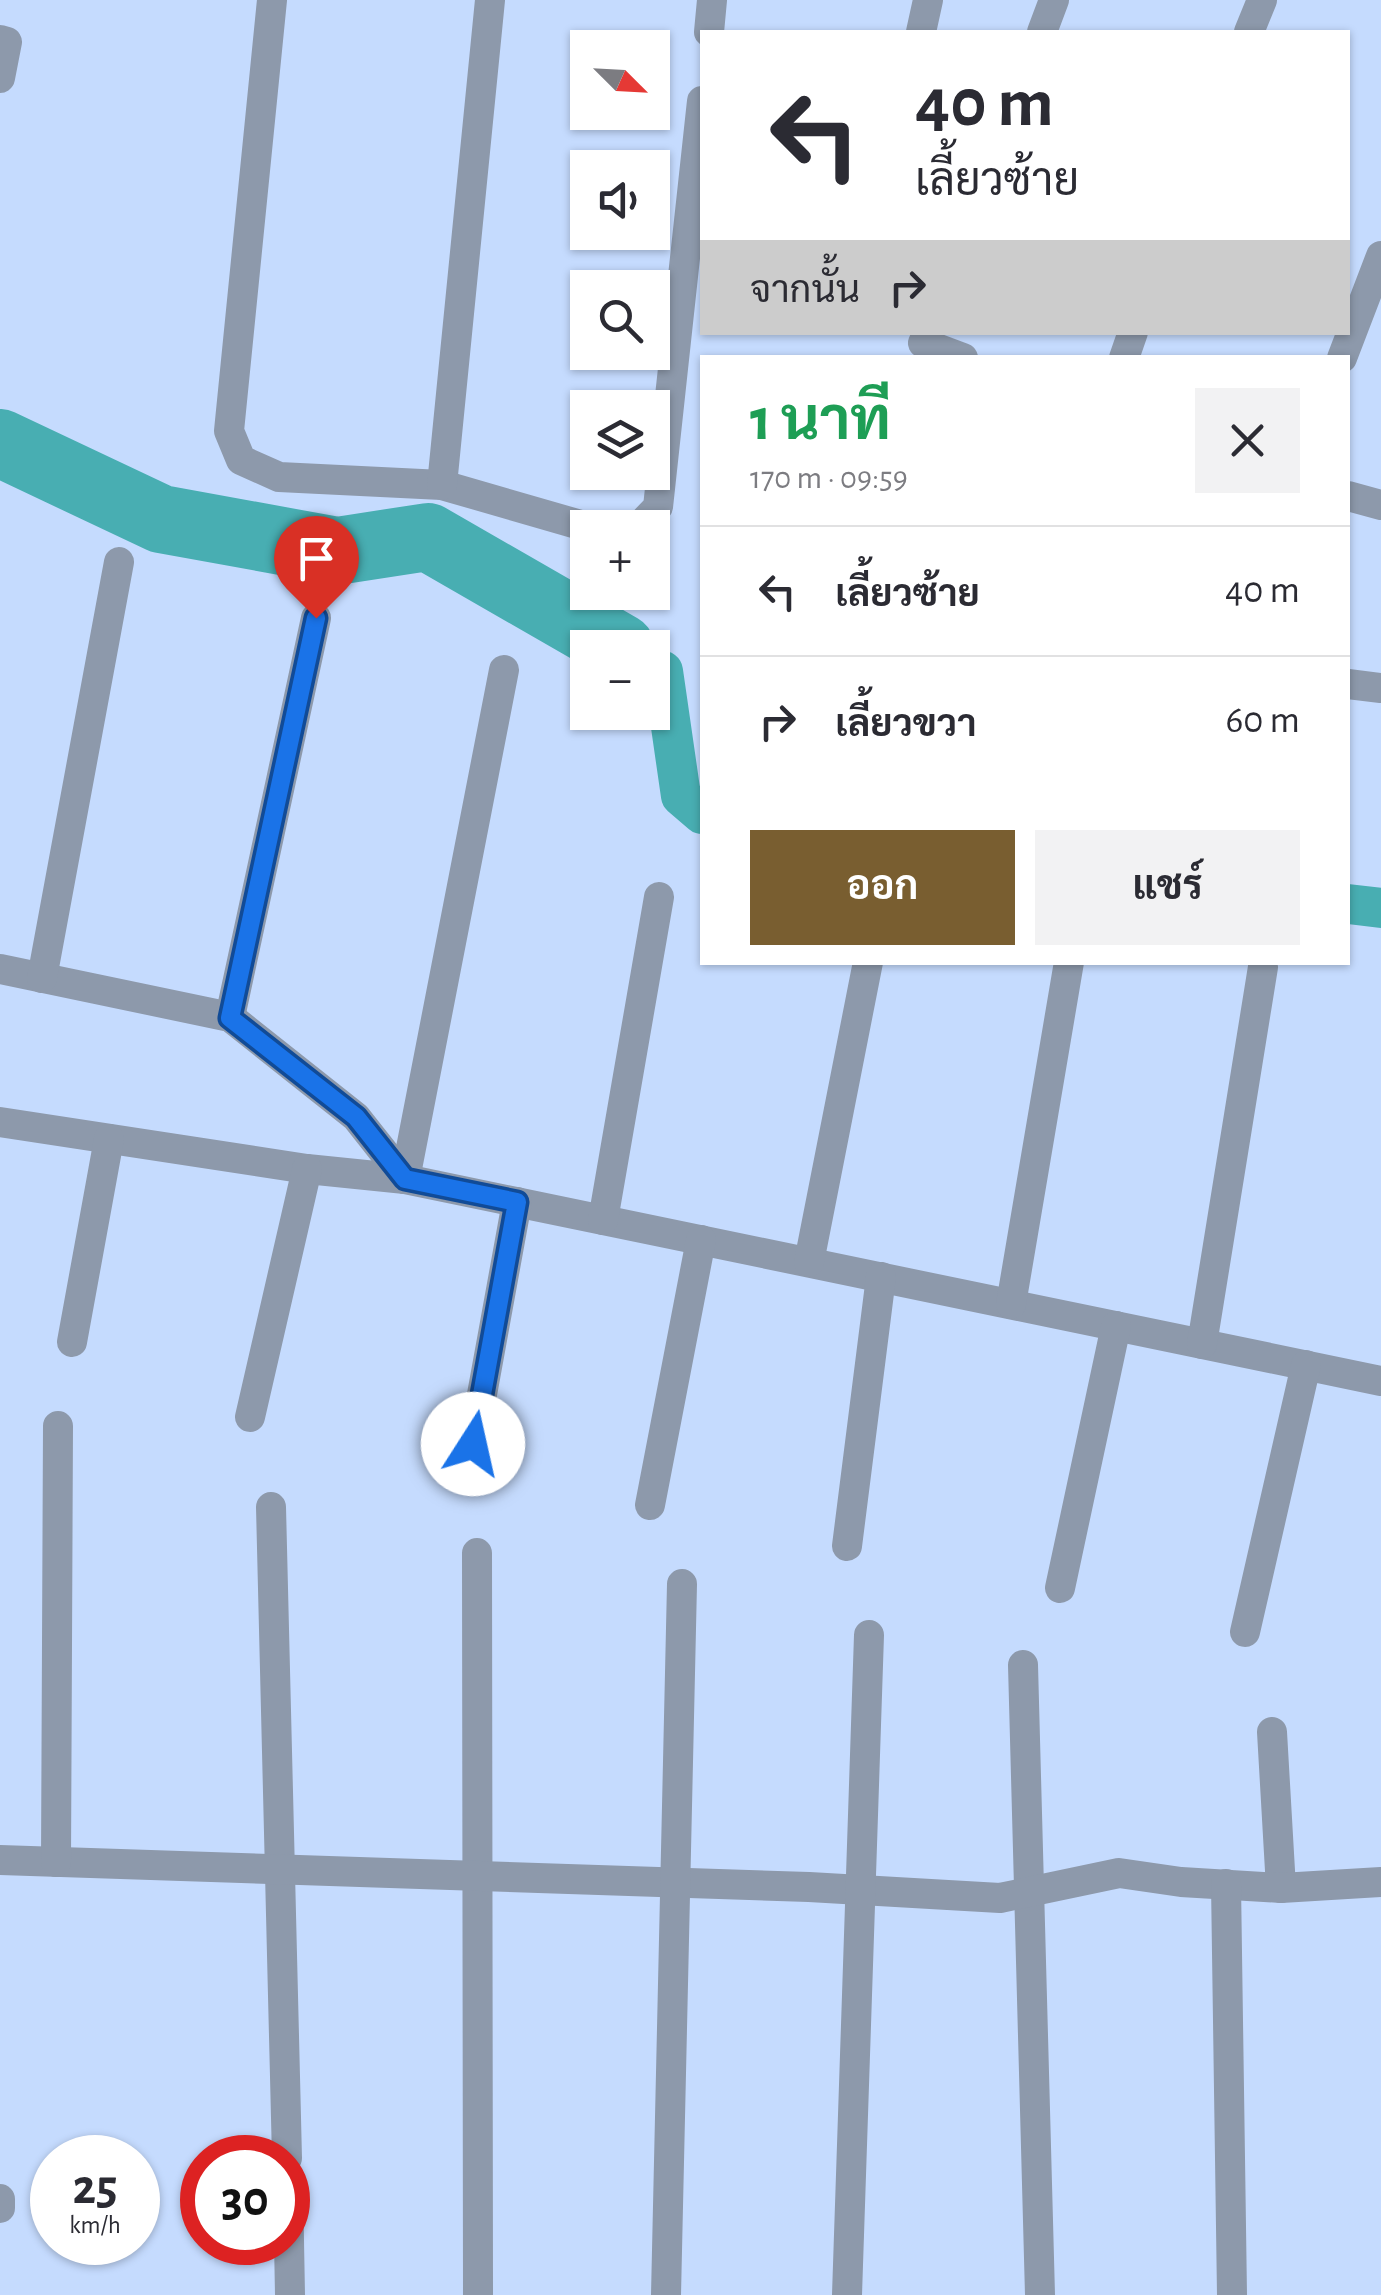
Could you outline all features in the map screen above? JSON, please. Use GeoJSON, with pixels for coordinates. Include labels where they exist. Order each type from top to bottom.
{"type":"FeatureCollection","features":[{"type":"Feature","properties":{"kind":"street"},"geometry":{"type":"LineString","coordinates":[[272,0],[228,431],[241,460],[279,477],[442,485],[570,522]]}},
{"type":"Feature","properties":{"kind":"street"},"geometry":{"type":"LineString","coordinates":[[442,485],[490,0]]}},
{"type":"Feature","properties":{"kind":"street"},"geometry":{"type":"LineString","coordinates":[[709,30],[712,0]]}},
{"type":"Feature","properties":{"kind":"street"},"geometry":{"type":"LineString","coordinates":[[921,30],[928,0]]}},
{"type":"Feature","properties":{"kind":"street"},"geometry":{"type":"LineString","coordinates":[[1043,30],[1054,0]]}},
{"type":"Feature","properties":{"kind":"street"},"geometry":{"type":"LineString","coordinates":[[1250,30],[1262,0]]}},
{"type":"Feature","properties":{"kind":"street"},"geometry":{"type":"LineString","coordinates":[[0,40],[7,42],[0,78]]}},
{"type":"Feature","properties":{"kind":"street"},"geometry":{"type":"LineString","coordinates":[[655,510],[700,119]]}},
{"type":"Feature","properties":{"kind":"street"},"geometry":{"type":"LineString","coordinates":[[1343,355],[1381,256]]}},
{"type":"Feature","properties":{"kind":"street"},"geometry":{"type":"LineString","coordinates":[[922,344],[954,355]]}},
{"type":"Feature","properties":{"kind":"street"},"geometry":{"type":"LineString","coordinates":[[1350,497],[1381,505]]}},
{"type":"Feature","properties":{"kind":"street"},"geometry":{"type":"LineString","coordinates":[[42,978],[119,562]]}},
{"type":"Feature","properties":{"kind":"street"},"geometry":{"type":"LineString","coordinates":[[230,1018],[316,618]]}},
{"type":"Feature","properties":{"kind":"street"},"geometry":{"type":"LineString","coordinates":[[405,1179],[504,670]]}},
{"type":"Feature","properties":{"kind":"street"},"geometry":{"type":"LineString","coordinates":[[1350,684],[1381,688]]}},
{"type":"Feature","properties":{"kind":"street"},"geometry":{"type":"LineString","coordinates":[[604,1220],[658,896]]}},
{"type":"Feature","properties":{"kind":"street"},"geometry":{"type":"LineString","coordinates":[[808,1262],[867,965]]}},
{"type":"Feature","properties":{"kind":"street"},"geometry":{"type":"LineString","coordinates":[[1011,1304],[1068,965]]}},
{"type":"Feature","properties":{"kind":"street"},"geometry":{"type":"LineString","coordinates":[[1202,1344],[1262,967]]}},
{"type":"Feature","properties":{"kind":"street"},"geometry":{"type":"LineString","coordinates":[[0,969],[230,1018],[356,1117],[405,1179]]}},
{"type":"Feature","properties":{"kind":"street"},"geometry":{"type":"LineString","coordinates":[[0,1122],[306,1169],[405,1179],[1381,1381]]}},
{"type":"Feature","properties":{"kind":"street"},"geometry":{"type":"LineString","coordinates":[[72,1342],[109,1139]]}},
{"type":"Feature","properties":{"kind":"street"},"geometry":{"type":"LineString","coordinates":[[250,1417],[306,1169]]}},
{"type":"Feature","properties":{"kind":"street"},"geometry":{"type":"LineString","coordinates":[[473,1444],[517,1202]]}},
{"type":"Feature","properties":{"kind":"street"},"geometry":{"type":"LineString","coordinates":[[650,1505],[701,1240]]}},
{"type":"Feature","properties":{"kind":"street"},"geometry":{"type":"LineString","coordinates":[[848,1546],[881,1277]]}},
{"type":"Feature","properties":{"kind":"street"},"geometry":{"type":"LineString","coordinates":[[1060,1588],[1116,1326]]}},
{"type":"Feature","properties":{"kind":"street"},"geometry":{"type":"LineString","coordinates":[[1245,1632],[1306,1365]]}},
{"type":"Feature","properties":{"kind":"street"},"geometry":{"type":"LineString","coordinates":[[56,1862],[58,1426]]}},
{"type":"Feature","properties":{"kind":"street"},"geometry":{"type":"LineString","coordinates":[[270,1508],[286,2135]]}},
{"type":"Feature","properties":{"kind":"street"},"geometry":{"type":"LineString","coordinates":[[477,1553],[478,2295]]}},
{"type":"Feature","properties":{"kind":"street"},"geometry":{"type":"LineString","coordinates":[[666,2295],[682,1584]]}},
{"type":"Feature","properties":{"kind":"street"},"geometry":{"type":"LineString","coordinates":[[847,2295],[869,1634]]}},
{"type":"Feature","properties":{"kind":"street"},"geometry":{"type":"LineString","coordinates":[[1023,1665],[1040,2295]]}},
{"type":"Feature","properties":{"kind":"street"},"geometry":{"type":"LineString","coordinates":[[1272,1732],[1281,1888]]}},
{"type":"Feature","properties":{"kind":"street"},"geometry":{"type":"LineString","coordinates":[[0,1860],[675,1882],[1000,1898],[1119,1873],[1181,1882],[1281,1888],[1381,1882]]}},
{"type":"Feature","properties":{"kind":"street"},"geometry":{"type":"LineString","coordinates":[[1226,1884],[1232,2295]]}},
{"type":"Feature","properties":{"kind":"street"},"geometry":{"type":"LineString","coordinates":[[0,2198],[0,2208]]}},
{"type":"Feature","properties":{"kind":"street"},"geometry":{"type":"LineString","coordinates":[[289,2265],[290,2295]]}},
{"type":"Feature","properties":{"kind":"waterway"},"geometry":{"type":"LineString","coordinates":[[0,443],[161,519],[337,551],[428,537],[590,630]]}},
{"type":"Feature","properties":{"kind":"waterway"},"geometry":{"type":"LineString","coordinates":[[670,720],[681,796],[700,812]]}},
{"type":"Feature","properties":{"kind":"waterway"},"geometry":{"type":"LineString","coordinates":[[1350,904],[1381,908]]}},
{"type":"Feature","properties":{"kind":"route"},"geometry":{"type":"LineString","coordinates":[[316,618],[230,1018],[356,1117],[405,1179],[517,1202],[473,1444]]}}]}
